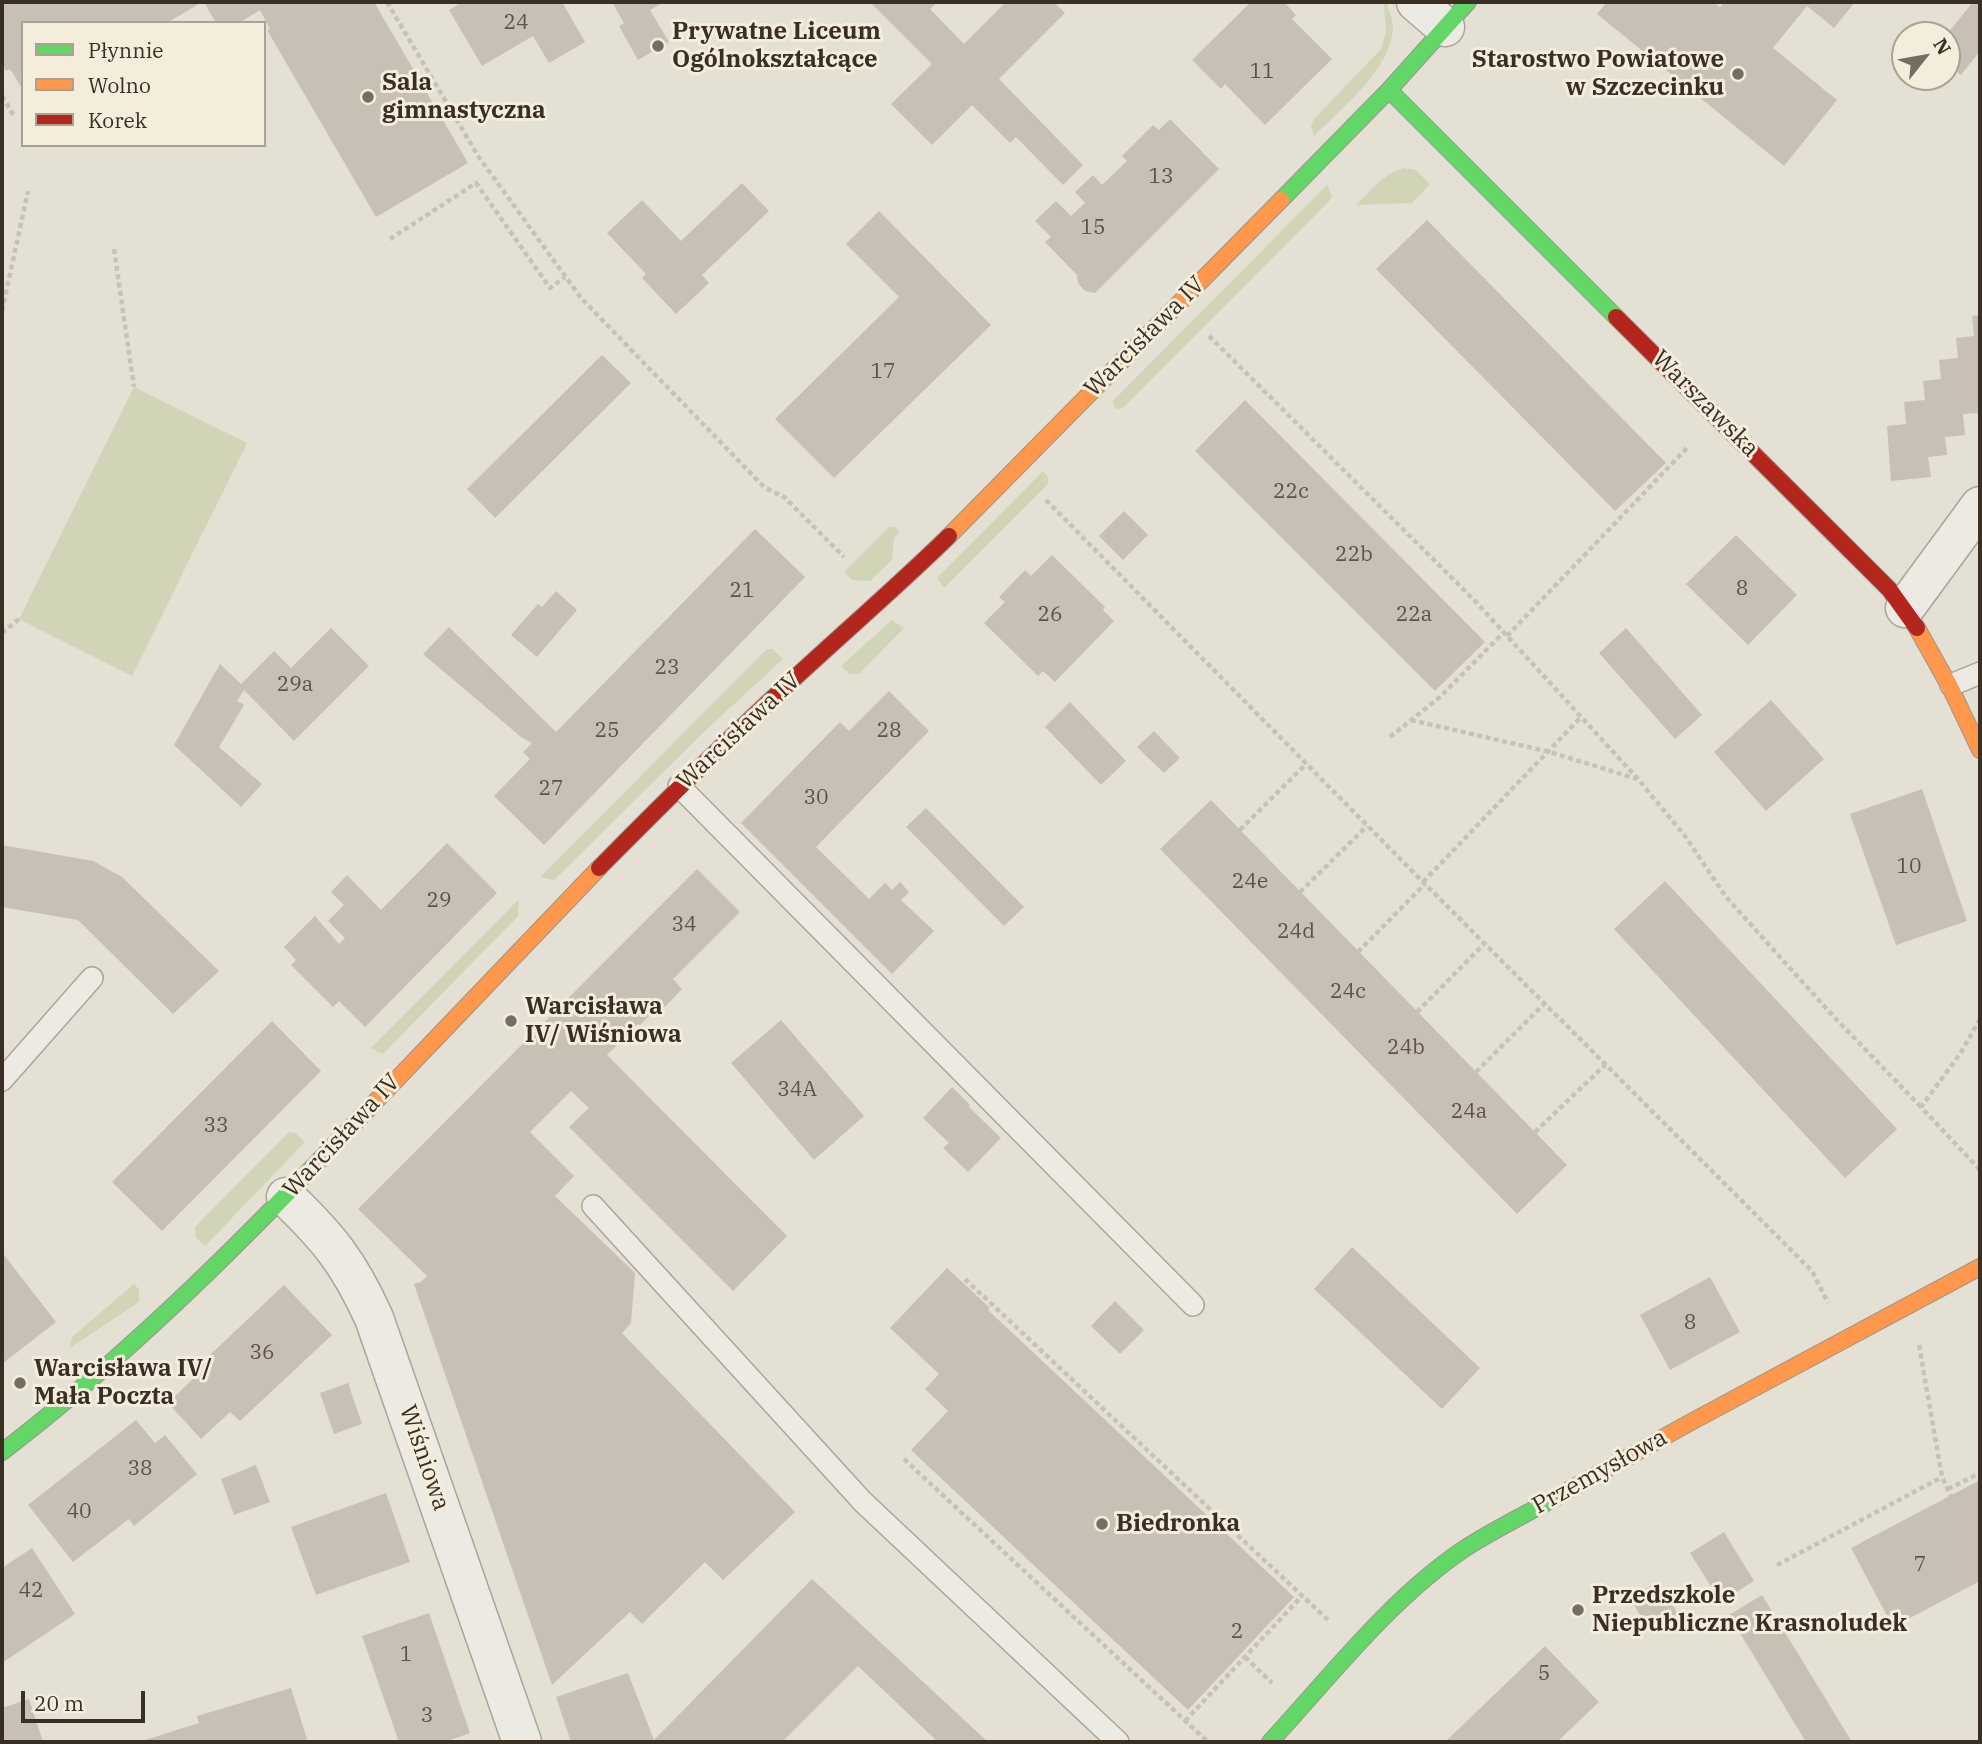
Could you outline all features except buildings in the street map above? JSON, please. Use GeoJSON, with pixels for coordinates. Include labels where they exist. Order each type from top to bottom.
{"type":"FeatureCollection","features":[{"type":"Feature","properties":{"kind":"street"},"geometry":{"type":"LineString","coordinates":[[1416,2],[1456,14]]}},
{"type":"Feature","properties":{"kind":"street","name":"Warcisława IV"},"geometry":{"type":"LineString","coordinates":[[2,1452],[116,1358],[209,1273],[286,1197],[478,992],[679,786],[812,662],[900,585],[1318,163],[1389,90],[1456,14]]}},
{"type":"Feature","properties":{"kind":"street","name":"Warszawska"},"geometry":{"type":"LineString","coordinates":[[1389,90],[1880,579],[1905,608],[1929,645],[1951,685],[1980,750]]}},
{"type":"Feature","properties":{"kind":"street"},"geometry":{"type":"LineString","coordinates":[[1905,608],[1980,506]]}},
{"type":"Feature","properties":{"kind":"street","name":"Wiśniowa"},"geometry":{"type":"LineString","coordinates":[[286,1197],[323,1232],[341,1255],[359,1284],[374,1318],[521,1742]]}},
{"type":"Feature","properties":{"kind":"street","name":"Przemysłowa"},"geometry":{"type":"LineString","coordinates":[[1270,1742],[1395,1608],[1464,1549],[1658,1440],[1980,1268]]}},
{"type":"Feature","properties":{"kind":"lane"},"geometry":{"type":"LineString","coordinates":[[1951,685],[1980,673]]}},
{"type":"Feature","properties":{"kind":"lane"},"geometry":{"type":"LineString","coordinates":[[679,786],[1193,1305]]}},
{"type":"Feature","properties":{"kind":"lane"},"geometry":{"type":"LineString","coordinates":[[2,1080],[92,978]]}},
{"type":"Feature","properties":{"kind":"lane"},"geometry":{"type":"LineString","coordinates":[[593,1206],[863,1503],[1118,1742]]}},
{"type":"Feature","properties":{"kind":"path"},"geometry":{"type":"LineString","coordinates":[[387,2],[478,156],[581,298],[764,487],[784,497],[844,557]]}},
{"type":"Feature","properties":{"kind":"path"},"geometry":{"type":"LineString","coordinates":[[2,96],[14,116]]}},
{"type":"Feature","properties":{"kind":"path"},"geometry":{"type":"LineString","coordinates":[[390,239],[476,183],[550,288],[565,277]]}},
{"type":"Feature","properties":{"kind":"path"},"geometry":{"type":"LineString","coordinates":[[2,311],[28,191]]}},
{"type":"Feature","properties":{"kind":"path"},"geometry":{"type":"LineString","coordinates":[[114,249],[134,387]]}},
{"type":"Feature","properties":{"kind":"path"},"geometry":{"type":"LineString","coordinates":[[1209,336],[1506,634],[1638,779],[1685,836],[1726,897],[1834,1017],[1980,1170]]}},
{"type":"Feature","properties":{"kind":"path"},"geometry":{"type":"LineString","coordinates":[[1390,737],[1440,697],[1506,634],[1688,446]]}},
{"type":"Feature","properties":{"kind":"path"},"geometry":{"type":"LineString","coordinates":[[1046,500],[1484,944],[1812,1271],[1832,1310]]}},
{"type":"Feature","properties":{"kind":"path"},"geometry":{"type":"LineString","coordinates":[[2,633],[19,620]]}},
{"type":"Feature","properties":{"kind":"path"},"geometry":{"type":"LineString","coordinates":[[1358,951],[1581,717]]}},
{"type":"Feature","properties":{"kind":"path"},"geometry":{"type":"LineString","coordinates":[[1411,720],[1550,752],[1638,779]]}},
{"type":"Feature","properties":{"kind":"path"},"geometry":{"type":"LineString","coordinates":[[1240,830],[1306,764]]}},
{"type":"Feature","properties":{"kind":"path"},"geometry":{"type":"LineString","coordinates":[[1300,892],[1367,826]]}},
{"type":"Feature","properties":{"kind":"path"},"geometry":{"type":"LineString","coordinates":[[1417,1012],[1484,944]]}},
{"type":"Feature","properties":{"kind":"path"},"geometry":{"type":"LineString","coordinates":[[1476,1072],[1544,1004]]}},
{"type":"Feature","properties":{"kind":"path"},"geometry":{"type":"LineString","coordinates":[[1921,1107],[1960,1054],[1980,1019]]}},
{"type":"Feature","properties":{"kind":"path"},"geometry":{"type":"LineString","coordinates":[[1535,1132],[1605,1065]]}},
{"type":"Feature","properties":{"kind":"path"},"geometry":{"type":"LineString","coordinates":[[965,1279],[1334,1626]]}},
{"type":"Feature","properties":{"kind":"path"},"geometry":{"type":"LineString","coordinates":[[1917,1337],[1942,1477],[1951,1496]]}},
{"type":"Feature","properties":{"kind":"path"},"geometry":{"type":"LineString","coordinates":[[904,1459],[1208,1742]]}},
{"type":"Feature","properties":{"kind":"path"},"geometry":{"type":"LineString","coordinates":[[1948,1489],[1980,1473]]}},
{"type":"Feature","properties":{"kind":"path"},"geometry":{"type":"LineString","coordinates":[[1777,1565],[1942,1477]]}},
{"type":"Feature","properties":{"kind":"path"},"geometry":{"type":"LineString","coordinates":[[1185,1721],[1302,1596]]}},
{"type":"Feature","properties":{"kind":"path"},"geometry":{"type":"LineString","coordinates":[[1245,1657],[1276,1686]]}},
{"type":"Feature","properties":{"kind":"green space"},"geometry":{"type":"Polygon","coordinates":[[[1386,2],[1393,28],[1384,58],[1363,87],[1314,136],[1311,126],[1314,119],[1381,49],[1386,33],[1386,2]]]}},
{"type":"Feature","properties":{"kind":"green space"},"geometry":{"type":"Polygon","coordinates":[[[1404,168],[1416,170],[1430,184],[1412,203],[1356,205],[1384,178],[1404,168]]]}},
{"type":"Feature","properties":{"kind":"green space"},"geometry":{"type":"Polygon","coordinates":[[[1327,185],[1332,196],[1330,200],[1123,408],[1114,407],[1113,401],[1327,185]]]}},
{"type":"Feature","properties":{"kind":"green space"},"geometry":{"type":"Polygon","coordinates":[[[134,387],[247,443],[132,676],[19,619],[134,387]]]}},
{"type":"Feature","properties":{"kind":"green space"},"geometry":{"type":"Polygon","coordinates":[[[1043,471],[1049,479],[1047,485],[944,588],[937,578],[1043,471]]]}},
{"type":"Feature","properties":{"kind":"green space"},"geometry":{"type":"Polygon","coordinates":[[[889,527],[895,527],[900,532],[894,538],[892,560],[870,581],[852,580],[844,572],[889,527]]]}},
{"type":"Feature","properties":{"kind":"green space"},"geometry":{"type":"Polygon","coordinates":[[[892,620],[904,628],[859,674],[850,674],[841,666],[892,620]]]}},
{"type":"Feature","properties":{"kind":"green space"},"geometry":{"type":"Polygon","coordinates":[[[767,649],[773,649],[783,659],[706,730],[554,880],[540,877],[767,649]]]}},
{"type":"Feature","properties":{"kind":"green space"},"geometry":{"type":"Polygon","coordinates":[[[519,899],[518,916],[383,1054],[371,1048],[519,899]]]}},
{"type":"Feature","properties":{"kind":"green space"},"geometry":{"type":"Polygon","coordinates":[[[289,1132],[295,1133],[305,1142],[205,1246],[196,1237],[195,1227],[289,1132]]]}},
{"type":"Feature","properties":{"kind":"green space"},"geometry":{"type":"Polygon","coordinates":[[[134,1284],[139,1289],[139,1302],[70,1348],[72,1337],[134,1284]]]}},
{"type":"Feature","properties":{"kind":"traffic: fast"},"geometry":{"type":"LineString","coordinates":[[1281,200],[1389,90],[1468,2]]}},
{"type":"Feature","properties":{"kind":"traffic: fast"},"geometry":{"type":"LineString","coordinates":[[1389,90],[1616,317]]}},
{"type":"Feature","properties":{"kind":"traffic: fast"},"geometry":{"type":"LineString","coordinates":[[2,1452],[132,1344],[254,1227],[332,1147]]}},
{"type":"Feature","properties":{"kind":"traffic: fast"},"geometry":{"type":"LineString","coordinates":[[1270,1742],[1386,1615],[1437,1569],[1476,1541],[1567,1491]]}},
{"type":"Feature","properties":{"kind":"traffic: slow"},"geometry":{"type":"LineString","coordinates":[[949,536],[1281,200]]}},
{"type":"Feature","properties":{"kind":"traffic: slow"},"geometry":{"type":"LineString","coordinates":[[1917,628],[1950,687],[1980,750]]}},
{"type":"Feature","properties":{"kind":"traffic: slow"},"geometry":{"type":"LineString","coordinates":[[332,1147],[599,868]]}},
{"type":"Feature","properties":{"kind":"traffic: slow"},"geometry":{"type":"LineString","coordinates":[[1567,1491],[1980,1267]]}},
{"type":"Feature","properties":{"kind":"traffic: jam"},"geometry":{"type":"LineString","coordinates":[[1616,317],[1889,589],[1917,628]]}},
{"type":"Feature","properties":{"kind":"traffic: jam"},"geometry":{"type":"LineString","coordinates":[[599,868],[757,713],[949,536]]}},
{"type":"Feature","properties":{"kind":"place","name":"Prywatne Liceum Ogólnokształcące"},"geometry":{"type":"Point","coordinates":[658,46]}},
{"type":"Feature","properties":{"kind":"place","name":"Starostwo Powiatowe w Szczecinku"},"geometry":{"type":"Point","coordinates":[1738,74]}},
{"type":"Feature","properties":{"kind":"place","name":"Sala gimnastyczna"},"geometry":{"type":"Point","coordinates":[368,97]}},
{"type":"Feature","properties":{"kind":"place","name":"Warcisława IV/ Wiśniowa"},"geometry":{"type":"Point","coordinates":[511,1021]}},
{"type":"Feature","properties":{"kind":"place","name":"Warcisława IV/ Mała Poczta"},"geometry":{"type":"Point","coordinates":[20,1383]}},
{"type":"Feature","properties":{"kind":"place","name":"Biedronka"},"geometry":{"type":"Point","coordinates":[1102,1524]}},
{"type":"Feature","properties":{"kind":"place","name":"Przedszkole Niepubliczne Krasnoludek"},"geometry":{"type":"Point","coordinates":[1578,1610]}}]}
